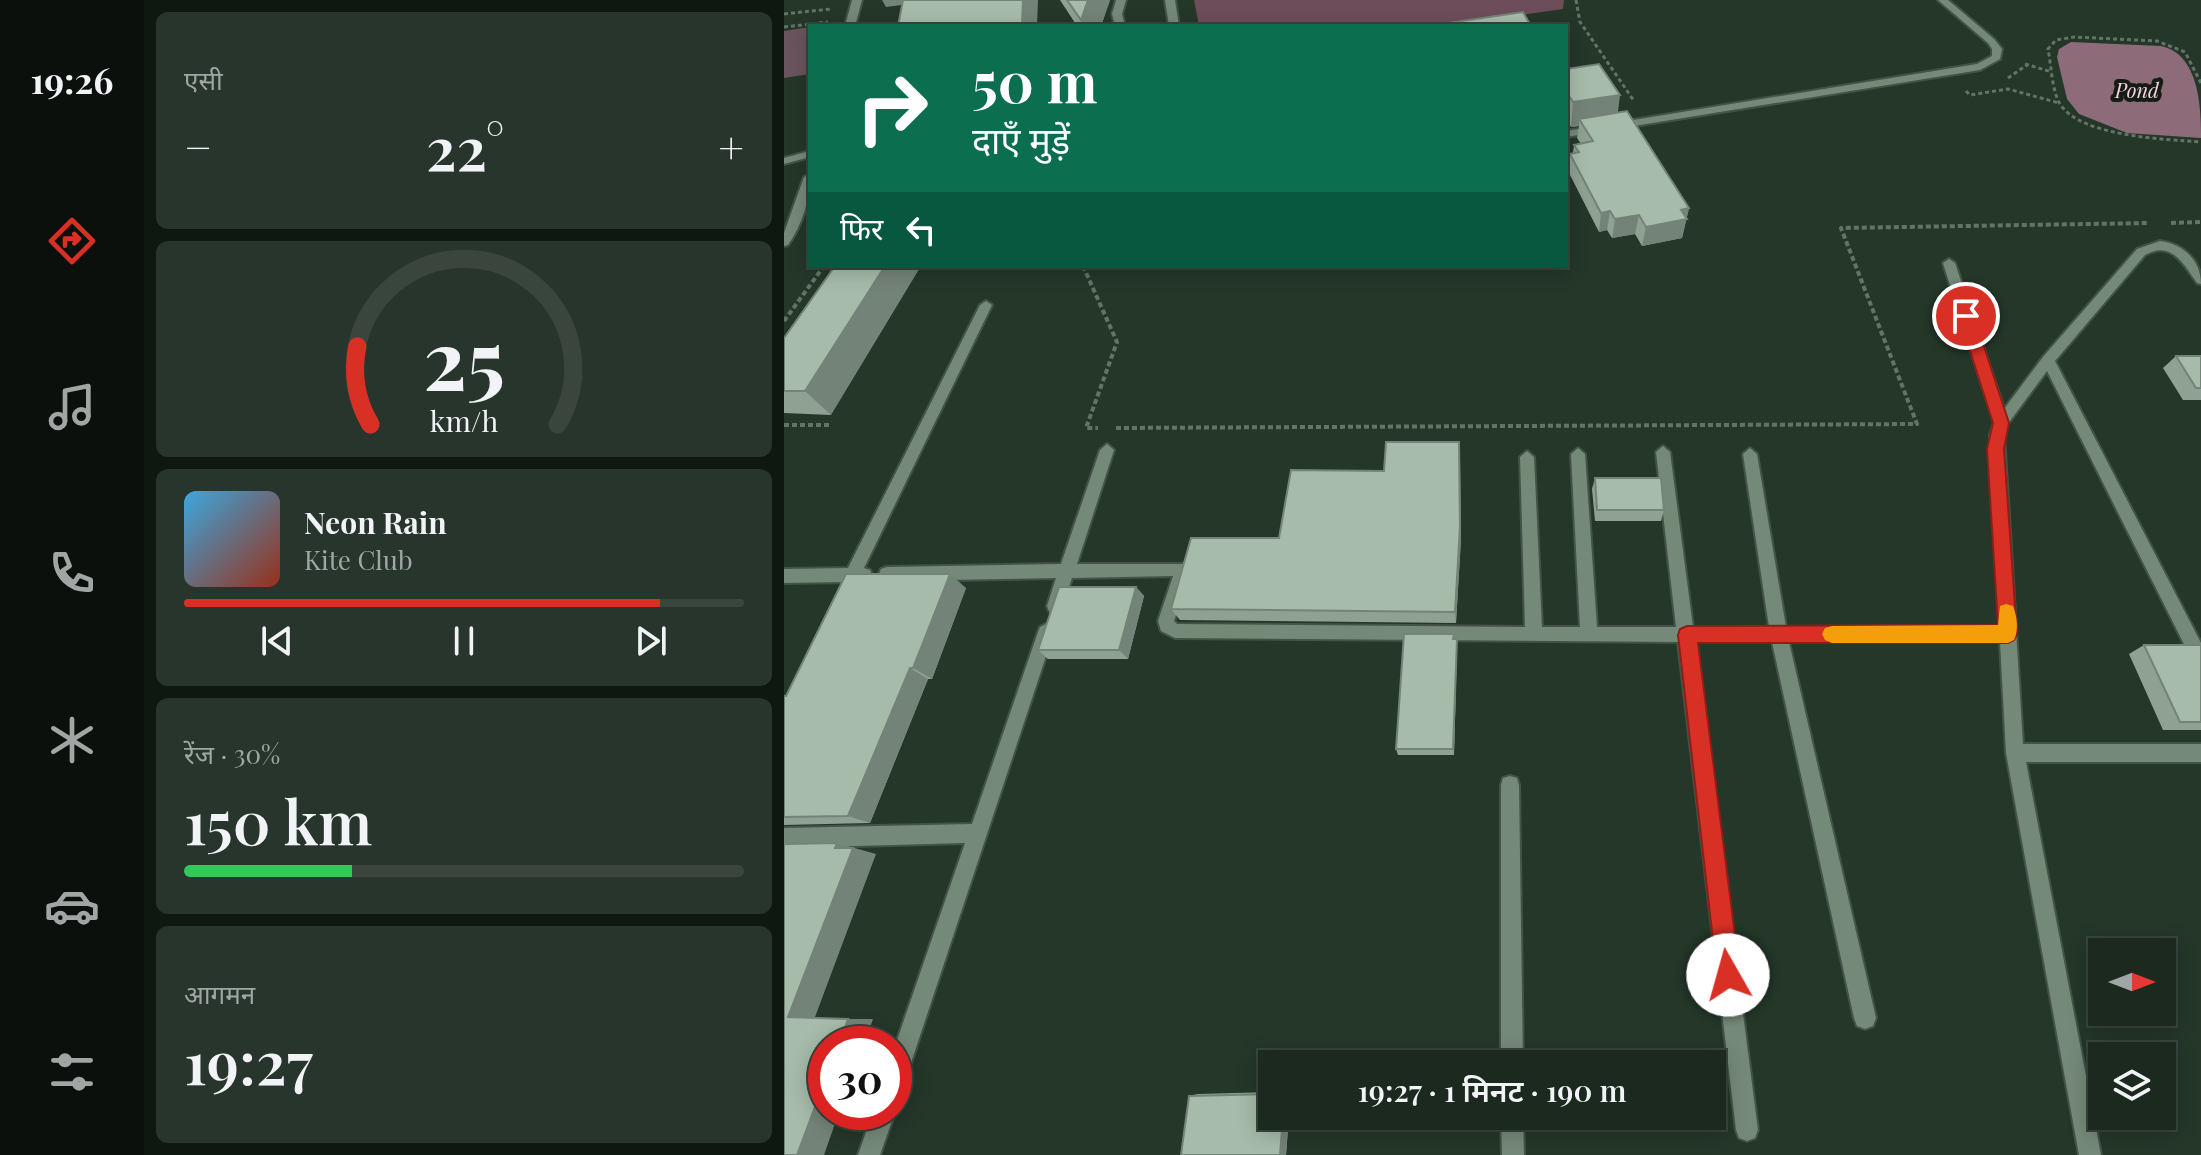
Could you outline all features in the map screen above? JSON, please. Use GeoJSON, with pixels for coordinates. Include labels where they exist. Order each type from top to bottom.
{"type":"FeatureCollection","features":[{"type":"Feature","properties":{"kind":"street"},"geometry":{"type":"LineString","coordinates":[[1120,24],[1117,14],[1121,0]]}},
{"type":"Feature","properties":{"kind":"street"},"geometry":{"type":"LineString","coordinates":[[1170,0],[1174,24]]}},
{"type":"Feature","properties":{"kind":"street"},"geometry":{"type":"LineString","coordinates":[[1568,134],[1980,67],[1997,57],[1997,49],[1991,41],[1943,0]]}},
{"type":"Feature","properties":{"kind":"street"},"geometry":{"type":"LineString","coordinates":[[851,22],[856,3]]}},
{"type":"Feature","properties":{"kind":"street"},"geometry":{"type":"LineString","coordinates":[[784,161],[808,155]]}},
{"type":"Feature","properties":{"kind":"street"},"geometry":{"type":"LineString","coordinates":[[784,242],[791,232],[808,183]]}},
{"type":"Feature","properties":{"kind":"street"},"geometry":{"type":"LineString","coordinates":[[2090,1155],[2015,753],[1996,449],[2001,423],[2048,360],[2149,245],[2159,243],[2177,249],[2201,280]]}},
{"type":"Feature","properties":{"kind":"street"},"geometry":{"type":"LineString","coordinates":[[1949,263],[2001,423]]}},
{"type":"Feature","properties":{"kind":"street"},"geometry":{"type":"LineString","coordinates":[[839,602],[986,305]]}},
{"type":"Feature","properties":{"kind":"street"},"geometry":{"type":"LineString","coordinates":[[2048,360],[2201,660]]}},
{"type":"Feature","properties":{"kind":"street"},"geometry":{"type":"LineString","coordinates":[[912,1028],[1107,450]]}},
{"type":"Feature","properties":{"kind":"street"},"geometry":{"type":"LineString","coordinates":[[1663,452],[1747,1130]]}},
{"type":"Feature","properties":{"kind":"street"},"geometry":{"type":"LineString","coordinates":[[1578,454],[1589,635]]}},
{"type":"Feature","properties":{"kind":"street"},"geometry":{"type":"LineString","coordinates":[[1750,454],[1779,635],[1865,1018]]}},
{"type":"Feature","properties":{"kind":"street"},"geometry":{"type":"LineString","coordinates":[[1527,457],[1534,635]]}},
{"type":"Feature","properties":{"kind":"street"},"geometry":{"type":"LineString","coordinates":[[784,576],[1178,569],[1181,576],[1166,621],[1167,626],[1175,631],[1534,635],[2008,634]]}},
{"type":"Feature","properties":{"kind":"street"},"geometry":{"type":"LineString","coordinates":[[2015,753],[2201,753]]}},
{"type":"Feature","properties":{"kind":"street"},"geometry":{"type":"LineString","coordinates":[[1510,785],[1512,1050]]}},
{"type":"Feature","properties":{"kind":"street"},"geometry":{"type":"LineString","coordinates":[[784,838],[978,833]]}},
{"type":"Feature","properties":{"kind":"street"},"geometry":{"type":"LineString","coordinates":[[869,1155],[878,1130]]}},
{"type":"Feature","properties":{"kind":"street"},"geometry":{"type":"LineString","coordinates":[[1512,1130],[1513,1155]]}},
{"type":"Feature","properties":{"kind":"path"},"geometry":{"type":"LineString","coordinates":[[1576,0],[1580,22],[1647,120]]}},
{"type":"Feature","properties":{"kind":"path"},"geometry":{"type":"LineString","coordinates":[[784,14],[856,3]]}},
{"type":"Feature","properties":{"kind":"path"},"geometry":{"type":"LineString","coordinates":[[824,24],[851,22]]}},
{"type":"Feature","properties":{"kind":"path"},"geometry":{"type":"LineString","coordinates":[[784,27],[808,25]]}},
{"type":"Feature","properties":{"kind":"path"},"geometry":{"type":"LineString","coordinates":[[2059,103],[2048,49],[2056,40],[2074,37],[2157,41],[2185,52],[2201,83]]}},
{"type":"Feature","properties":{"kind":"path"},"geometry":{"type":"LineString","coordinates":[[2000,81],[2015,75],[2027,65],[2052,72]]}},
{"type":"Feature","properties":{"kind":"path"},"geometry":{"type":"LineString","coordinates":[[2008,89],[2059,103],[2073,116],[2123,136],[2201,142]]}},
{"type":"Feature","properties":{"kind":"path"},"geometry":{"type":"LineString","coordinates":[[2170,223],[2201,222]]}},
{"type":"Feature","properties":{"kind":"path"},"geometry":{"type":"LineString","coordinates":[[1084,268],[1117,342],[1086,428],[1917,424],[1841,228],[2154,223]]}},
{"type":"Feature","properties":{"kind":"path"},"geometry":{"type":"LineString","coordinates":[[784,321],[823,268]]}},
{"type":"Feature","properties":{"kind":"path"},"geometry":{"type":"LineString","coordinates":[[814,280],[826,281]]}},
{"type":"Feature","properties":{"kind":"path"},"geometry":{"type":"LineString","coordinates":[[788,314],[801,315]]}},
{"type":"Feature","properties":{"kind":"path"},"geometry":{"type":"LineString","coordinates":[[784,425],[830,425]]}},
{"type":"Feature","properties":{"kind":"shaded area"},"geometry":{"type":"Polygon","coordinates":[[[1194,0],[1564,0],[1563,9],[1457,24],[1199,24],[1194,0]]]}},
{"type":"Feature","properties":{"kind":"shaded area"},"geometry":{"type":"Polygon","coordinates":[[[808,27],[808,74],[784,78],[784,31],[808,27]]]}},
{"type":"Feature","properties":{"kind":"water","name":"Pond"},"geometry":{"type":"Polygon","coordinates":[[[2071,42],[2161,46],[2174,51],[2183,59],[2195,83],[2201,138],[2127,133],[2079,114],[2067,99],[2057,57],[2059,49],[2071,42]]]}},
{"type":"Feature","properties":{"kind":"building"},"geometry":{"type":"Polygon","coordinates":[[[903,0],[1023,0],[1022,24],[898,24],[903,0]]]}},
{"type":"Feature","properties":{"kind":"building"},"geometry":{"type":"Polygon","coordinates":[[[1067,0],[1088,0],[1081,20],[1067,0]]]}},
{"type":"Feature","properties":{"kind":"building"},"geometry":{"type":"Polygon","coordinates":[[[1523,12],[1530,24],[1442,24],[1523,12]]]}},
{"type":"Feature","properties":{"kind":"building"},"geometry":{"type":"Polygon","coordinates":[[[1599,64],[1620,95],[1573,102],[1568,94],[1568,69],[1599,64]]]}},
{"type":"Feature","properties":{"kind":"building"},"geometry":{"type":"Polygon","coordinates":[[[1627,111],[1689,208],[1681,210],[1687,219],[1646,227],[1639,215],[1615,219],[1610,211],[1601,213],[1570,154],[1579,152],[1574,145],[1593,141],[1579,119],[1627,111]]]}},
{"type":"Feature","properties":{"kind":"building"},"geometry":{"type":"Polygon","coordinates":[[[834,268],[884,268],[805,391],[784,391],[784,338],[834,268]]]}},
{"type":"Feature","properties":{"kind":"building"},"geometry":{"type":"Polygon","coordinates":[[[2176,356],[2201,356],[2201,388],[2196,388],[2176,356]]]}},
{"type":"Feature","properties":{"kind":"building"},"geometry":{"type":"Polygon","coordinates":[[[1386,442],[1459,442],[1460,526],[1455,612],[1171,609],[1191,538],[1279,538],[1291,470],[1384,471],[1386,442]]]}},
{"type":"Feature","properties":{"kind":"building"},"geometry":{"type":"Polygon","coordinates":[[[1595,478],[1661,478],[1664,510],[1597,510],[1595,478]]]}},
{"type":"Feature","properties":{"kind":"building"},"geometry":{"type":"Polygon","coordinates":[[[846,574],[950,574],[913,668],[910,668],[848,816],[784,817],[784,696],[846,574]]]}},
{"type":"Feature","properties":{"kind":"building"},"geometry":{"type":"Polygon","coordinates":[[[1059,587],[1136,587],[1119,650],[1038,650],[1059,587]]]}},
{"type":"Feature","properties":{"kind":"building"},"geometry":{"type":"Polygon","coordinates":[[[1404,634],[1454,634],[1453,639],[1457,639],[1453,749],[1396,749],[1404,634]]]}},
{"type":"Feature","properties":{"kind":"building"},"geometry":{"type":"Polygon","coordinates":[[[2144,645],[2201,645],[2201,722],[2180,722],[2144,645]]]}},
{"type":"Feature","properties":{"kind":"building"},"geometry":{"type":"Polygon","coordinates":[[[837,843],[835,848],[853,848],[788,1017],[848,1019],[845,1026],[808,1026],[808,1125],[797,1155],[784,1155],[784,844],[837,843]]]}},
{"type":"Feature","properties":{"kind":"building"},"geometry":{"type":"Polygon","coordinates":[[[1258,1094],[1258,1130],[1282,1130],[1280,1155],[1181,1155],[1189,1096],[1258,1094]]]}},
{"type":"Feature","properties":{"kind":"slow traffic"},"geometry":{"type":"LineString","coordinates":[[1832,634],[2008,634],[2006,612]]}},
{"type":"Feature","properties":{"kind":"route"},"geometry":{"type":"LineString","coordinates":[[1728,975],[1687,635],[2008,634],[1996,449],[2001,423],[1966,316]]}}]}
